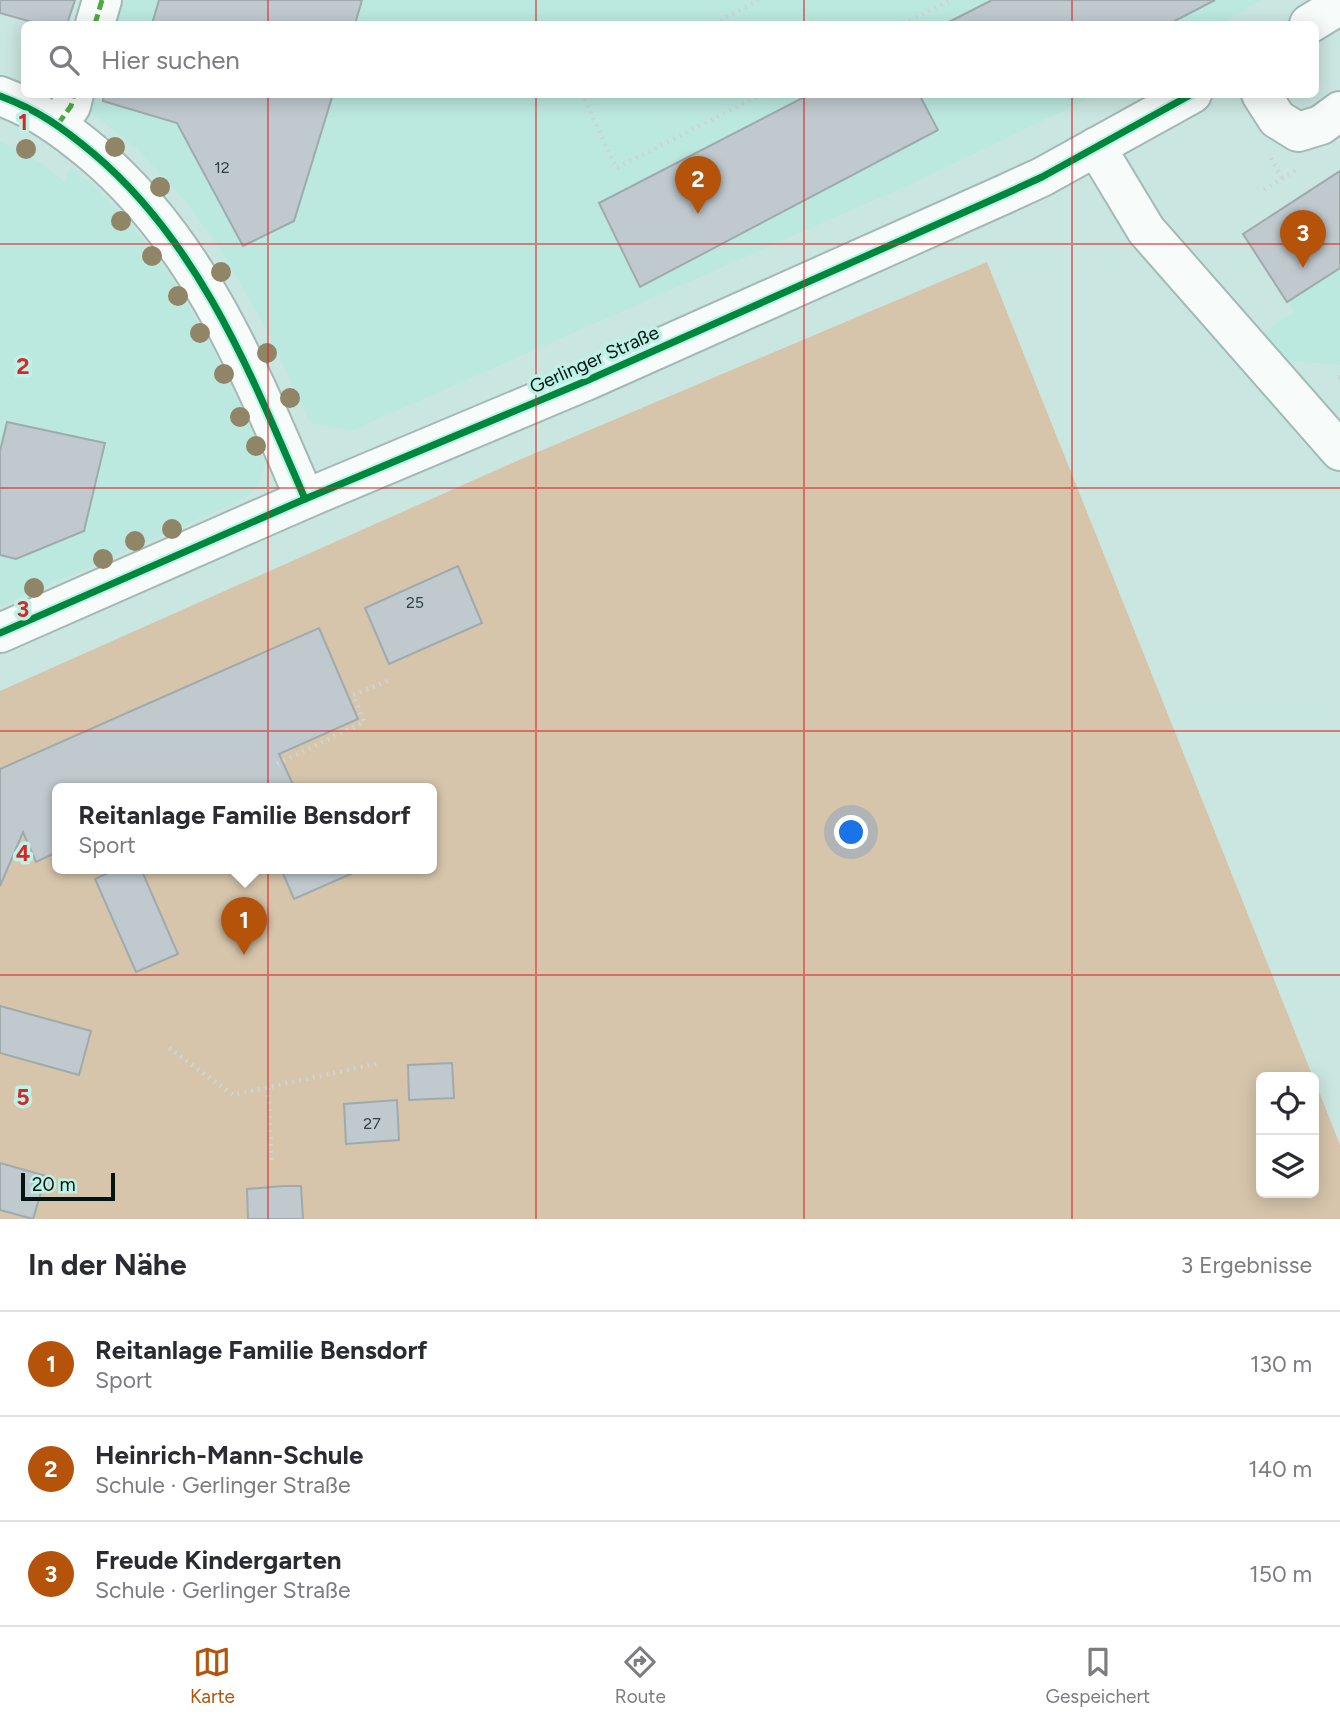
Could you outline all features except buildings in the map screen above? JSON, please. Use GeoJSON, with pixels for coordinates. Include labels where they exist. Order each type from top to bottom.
{"type":"FeatureCollection","features":[{"type":"Feature","properties":{"kind":"street"},"geometry":{"type":"LineString","coordinates":[[96,21],[102,0]]}},
{"type":"Feature","properties":{"kind":"street"},"geometry":{"type":"LineString","coordinates":[[1314,21],[1340,5]]}},
{"type":"Feature","properties":{"kind":"street"},"geometry":{"type":"LineString","coordinates":[[0,96],[24,105],[66,109],[171,236],[235,341],[305,499]]}},
{"type":"Feature","properties":{"kind":"street","name":"Gerlinger Straße"},"geometry":{"type":"LineString","coordinates":[[0,633],[305,499],[586,381],[1042,177],[1185,98]]}},
{"type":"Feature","properties":{"kind":"street"},"geometry":{"type":"LineString","coordinates":[[1263,98],[1277,120],[1298,132],[1321,125],[1340,111]]}},
{"type":"Feature","properties":{"kind":"street"},"geometry":{"type":"LineString","coordinates":[[1097,147],[1146,230],[1340,452]]}},
{"type":"Feature","properties":{"kind":"path"},"geometry":{"type":"LineString","coordinates":[[720,21],[759,0]]}},
{"type":"Feature","properties":{"kind":"path"},"geometry":{"type":"LineString","coordinates":[[910,21],[951,0]]}},
{"type":"Feature","properties":{"kind":"path"},"geometry":{"type":"LineString","coordinates":[[584,98],[616,168],[755,98]]}},
{"type":"Feature","properties":{"kind":"path"},"geometry":{"type":"LineString","coordinates":[[277,764],[364,722],[353,695],[390,680]]}},
{"type":"Feature","properties":{"kind":"path"},"geometry":{"type":"LineString","coordinates":[[169,1048],[233,1095],[379,1063]]}},
{"type":"Feature","properties":{"kind":"path"},"geometry":{"type":"LineString","coordinates":[[268,1088],[272,1163]]}},
{"type":"Feature","properties":{"kind":"shaded area"},"geometry":{"type":"Polygon","coordinates":[[[121,0],[1261,0],[1225,21],[114,21],[121,0]]]}},
{"type":"Feature","properties":{"kind":"shaded area"},"geometry":{"type":"Polygon","coordinates":[[[91,98],[1090,98],[922,179],[353,430],[310,423],[265,326],[217,244],[182,197],[135,147],[88,110],[91,98]]]}},
{"type":"Feature","properties":{"kind":"shaded area"},"geometry":{"type":"Polygon","coordinates":[[[0,141],[41,163],[65,182],[70,167],[93,184],[131,225],[168,273],[208,339],[238,401],[264,466],[259,485],[246,498],[0,606],[0,141]]]}},
{"type":"Feature","properties":{"kind":"shaded area"},"geometry":{"type":"Polygon","coordinates":[[[1340,171],[1340,365],[1276,360],[1258,336],[1294,311],[1243,234],[1340,171]]]}},
{"type":"Feature","properties":{"kind":"shaded area"},"geometry":{"type":"Polygon","coordinates":[[[987,262],[1311,1072],[1256,1072],[1256,1198],[1319,1198],[1319,1092],[1340,1145],[1340,1219],[0,1219],[0,691],[519,460],[987,262]]]}},
{"type":"Feature","properties":{"kind":"marked path"},"geometry":{"type":"LineString","coordinates":[[96,21],[102,0]]}},
{"type":"Feature","properties":{"kind":"marked path"},"geometry":{"type":"LineString","coordinates":[[58,124],[71,106],[73,98]]}},
{"type":"Feature","properties":{"kind":"cycle path"},"geometry":{"type":"LineString","coordinates":[[0,96],[38,114],[83,145],[131,190],[164,228],[219,313],[264,405],[305,499]]}},
{"type":"Feature","properties":{"kind":"cycle path"},"geometry":{"type":"LineString","coordinates":[[0,633],[305,499],[586,381],[1005,194],[1042,177],[1185,98]]}},
{"type":"Feature","properties":{"kind":"place","name":"Heinrich-Mann-Schule"},"geometry":{"type":"Point","coordinates":[698,214]}},
{"type":"Feature","properties":{"kind":"place","name":"Freude Kindergarten"},"geometry":{"type":"Point","coordinates":[1303,268]}},
{"type":"Feature","properties":{"kind":"place","name":"Reitanlage Familie Bensdorf"},"geometry":{"type":"Point","coordinates":[244,955]}}]}
